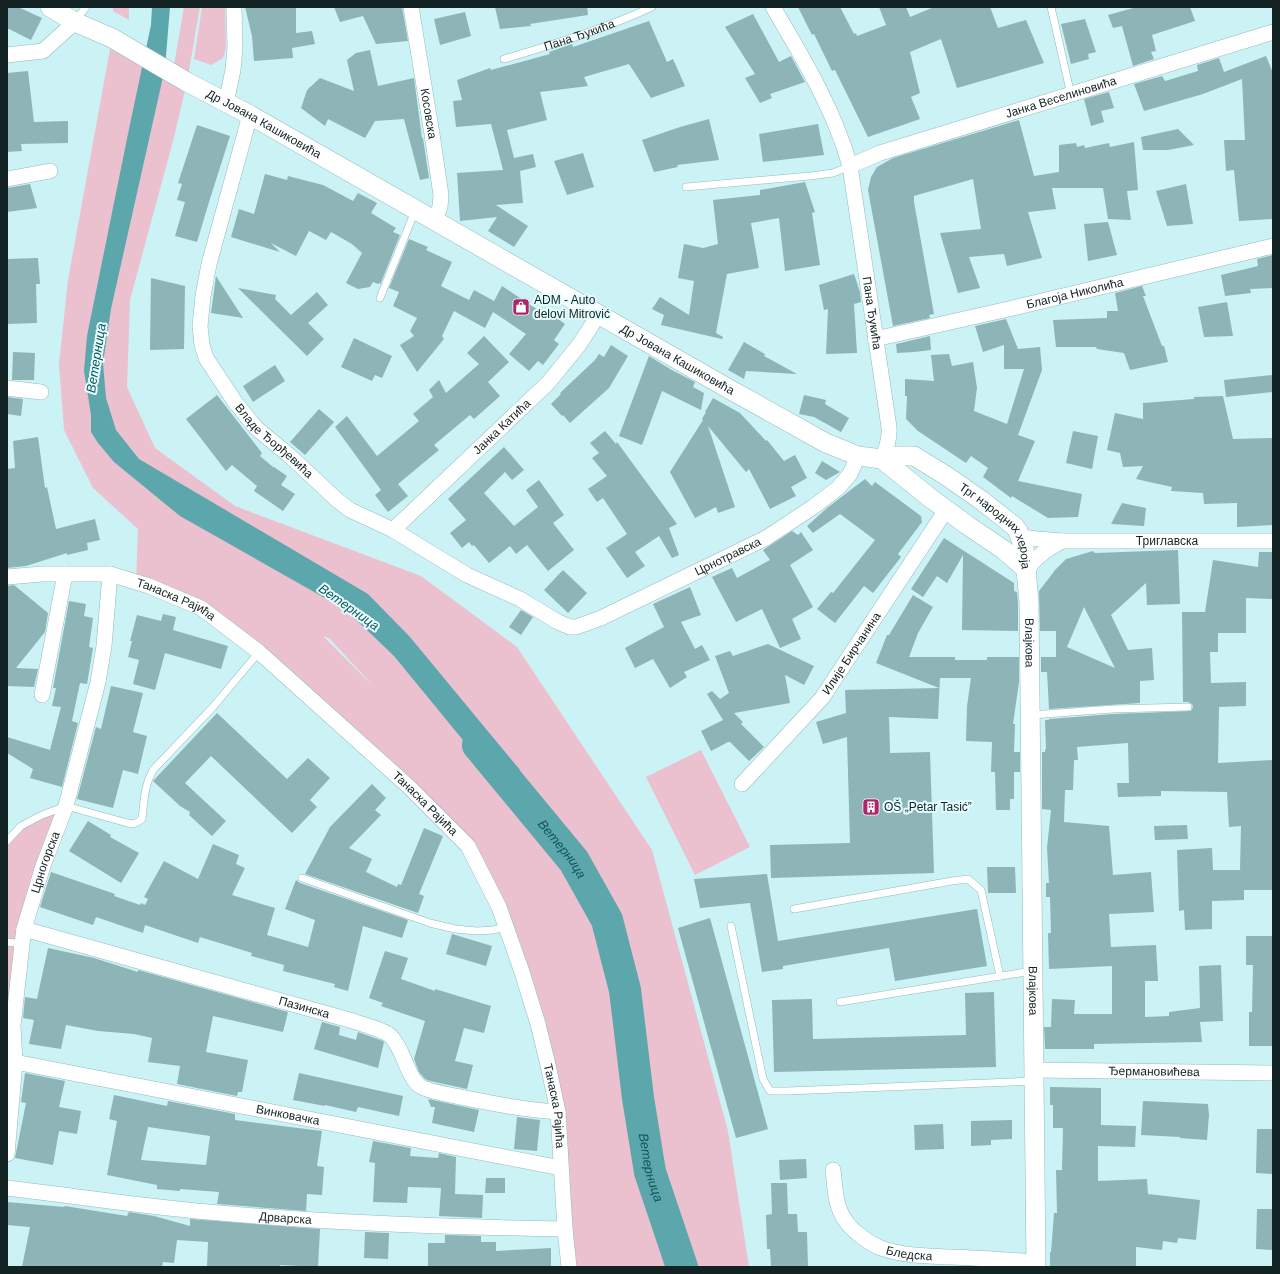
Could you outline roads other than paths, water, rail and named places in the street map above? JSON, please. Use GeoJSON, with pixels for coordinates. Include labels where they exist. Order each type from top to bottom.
{"type":"FeatureCollection","features":[{"type":"Feature","properties":{"kind":"street","name":"Др Јована Кашиковића"},"geometry":{"type":"LineString","coordinates":[[50,7],[81,14],[112,38],[187,82],[250,115],[826,443],[858,456],[882,459]]}},
{"type":"Feature","properties":{"kind":"street"},"geometry":{"type":"LineString","coordinates":[[226,103],[234,70],[234,7]]}},
{"type":"Feature","properties":{"kind":"street","name":"Косовска"},"geometry":{"type":"LineString","coordinates":[[411,7],[441,195],[440,208],[435,220]]}},
{"type":"Feature","properties":{"kind":"street","name":"Пана Ђукића"},"geometry":{"type":"LineString","coordinates":[[774,7],[820,90],[843,142],[850,166],[890,435],[882,459]]}},
{"type":"Feature","properties":{"kind":"street"},"geometry":{"type":"LineString","coordinates":[[7,55],[43,51],[81,14]]}},
{"type":"Feature","properties":{"kind":"street","name":"Јанка Веселиновића"},"geometry":{"type":"LineString","coordinates":[[850,166],[880,153],[1273,32]]}},
{"type":"Feature","properties":{"kind":"street","name":"Владе Ђорђевића"},"geometry":{"type":"LineString","coordinates":[[250,115],[209,264],[203,296],[200,326],[202,345],[206,358],[235,402],[256,428],[290,456],[346,507],[392,530],[467,575],[520,599],[558,622],[576,627]]}},
{"type":"Feature","properties":{"kind":"street"},"geometry":{"type":"LineString","coordinates":[[7,179],[50,171]]}},
{"type":"Feature","properties":{"kind":"street","name":"Благоја Николића"},"geometry":{"type":"LineString","coordinates":[[876,339],[1273,246]]}},
{"type":"Feature","properties":{"kind":"street","name":"Јанка Катића"},"geometry":{"type":"LineString","coordinates":[[392,530],[548,383],[580,345],[599,314]]}},
{"type":"Feature","properties":{"kind":"street"},"geometry":{"type":"LineString","coordinates":[[7,388],[41,392]]}},
{"type":"Feature","properties":{"kind":"street","name":"Црнотравска"},"geometry":{"type":"LineString","coordinates":[[576,627],[601,618],[766,538],[813,508],[838,488],[850,474],[858,456]]}},
{"type":"Feature","properties":{"kind":"street","name":"Трг народних хероја"},"geometry":{"type":"LineString","coordinates":[[882,459],[897,456],[914,456],[981,500],[1014,526],[1021,537],[1027,570]]}},
{"type":"Feature","properties":{"kind":"street","name":"Трг народних хероја"},"geometry":{"type":"LineString","coordinates":[[882,459],[946,510],[1004,550],[1027,570]]}},
{"type":"Feature","properties":{"kind":"street","name":"Илије Бирчанина"},"geometry":{"type":"LineString","coordinates":[[742,784],[822,698],[946,510]]}},
{"type":"Feature","properties":{"kind":"street","name":"Триглавска"},"geometry":{"type":"LineString","coordinates":[[1021,537],[1062,541],[1273,541]]}},
{"type":"Feature","properties":{"kind":"street"},"geometry":{"type":"LineString","coordinates":[[1027,570],[1034,560],[1043,552],[1062,541]]}},
{"type":"Feature","properties":{"kind":"street","name":"Влајкова"},"geometry":{"type":"LineString","coordinates":[[1027,570],[1031,715],[1036,1264]]}},
{"type":"Feature","properties":{"kind":"street"},"geometry":{"type":"LineString","coordinates":[[42,696],[65,574]]}},
{"type":"Feature","properties":{"kind":"street","name":"Танаска Рајића"},"geometry":{"type":"LineString","coordinates":[[7,577],[65,574],[110,574],[149,586],[201,608],[259,652],[408,786],[468,846],[499,906],[538,1024],[558,1112],[565,1229],[569,1267]]}},
{"type":"Feature","properties":{"kind":"street","name":"Црногорска"},"geometry":{"type":"LineString","coordinates":[[7,1154],[15,1062],[13,1026],[14,943],[24,929],[43,866],[66,806],[98,682],[104,646],[110,574]]}},
{"type":"Feature","properties":{"kind":"street","name":"Пазинска"},"geometry":{"type":"LineString","coordinates":[[24,929],[353,1021],[377,1030],[388,1035],[395,1042],[415,1080],[420,1086],[439,1092],[499,1105],[530,1110],[558,1112]]}},
{"type":"Feature","properties":{"kind":"street","name":"Винковачка"},"geometry":{"type":"LineString","coordinates":[[15,1062],[561,1168]]}},
{"type":"Feature","properties":{"kind":"street","name":"Ђермановићева"},"geometry":{"type":"LineString","coordinates":[[1035,1076],[1273,1073]]}},
{"type":"Feature","properties":{"kind":"street","name":"Бледска"},"geometry":{"type":"LineString","coordinates":[[833,1170],[840,1211],[846,1221],[860,1235],[880,1248],[894,1252],[922,1255],[1036,1264]]}},
{"type":"Feature","properties":{"kind":"street","name":"Дрварска"},"geometry":{"type":"LineString","coordinates":[[7,1188],[125,1203],[284,1218],[438,1227],[565,1229]]}},
{"type":"Feature","properties":{"kind":"lane","name":"Пана Ђукића"},"geometry":{"type":"LineString","coordinates":[[504,59],[572,39],[626,19],[652,7]]}},
{"type":"Feature","properties":{"kind":"lane"},"geometry":{"type":"LineString","coordinates":[[1051,7],[1071,95]]}},
{"type":"Feature","properties":{"kind":"lane"},"geometry":{"type":"LineString","coordinates":[[686,187],[818,175],[833,173],[850,166]]}},
{"type":"Feature","properties":{"kind":"lane"},"geometry":{"type":"LineString","coordinates":[[380,298],[415,209]]}},
{"type":"Feature","properties":{"kind":"lane"},"geometry":{"type":"LineString","coordinates":[[7,841],[21,826],[42,815],[66,806],[131,824],[142,819],[146,786],[153,770],[213,706],[259,652]]}},
{"type":"Feature","properties":{"kind":"lane"},"geometry":{"type":"LineString","coordinates":[[1031,715],[1113,709],[1188,707]]}},
{"type":"Feature","properties":{"kind":"lane"},"geometry":{"type":"LineString","coordinates":[[302,878],[430,923],[455,929],[477,931],[506,927]]}},
{"type":"Feature","properties":{"kind":"lane"},"geometry":{"type":"LineString","coordinates":[[794,909],[952,880],[968,879],[981,890],[1000,976]]}},
{"type":"Feature","properties":{"kind":"lane"},"geometry":{"type":"LineString","coordinates":[[731,926],[763,1079],[770,1091],[1035,1076]]}},
{"type":"Feature","properties":{"kind":"lane"},"geometry":{"type":"LineString","coordinates":[[840,1002],[1034,971]]}},
{"type":"Feature","properties":{"kind":"lane"},"geometry":{"type":"LineString","coordinates":[[7,1011],[13,1026]]}},
{"type":"Feature","properties":{"kind":"water"},"geometry":{"type":"Polygon","coordinates":[[[152,7],[170,7],[165,68],[111,309],[103,363],[106,398],[116,430],[139,459],[368,594],[410,637],[520,770],[499,784],[394,656],[346,610],[180,516],[114,462],[91,432],[91,415],[84,371],[87,336],[151,25],[152,7]]]}},
{"type":"Feature","properties":{"kind":"waterway","name":"Ветерница"},"geometry":{"type":"LineString","coordinates":[[478,745],[574,861],[607,920],[625,990],[638,1098],[650,1172],[682,1267]]}},
{"type":"Feature","properties":{"kind":"place","name":"ADM - Auto delovi Mitrović"},"geometry":{"type":"Point","coordinates":[521,307]}},
{"type":"Feature","properties":{"kind":"place","name":"OŠ „Petar Tasić”"},"geometry":{"type":"Point","coordinates":[871,807]}}]}
